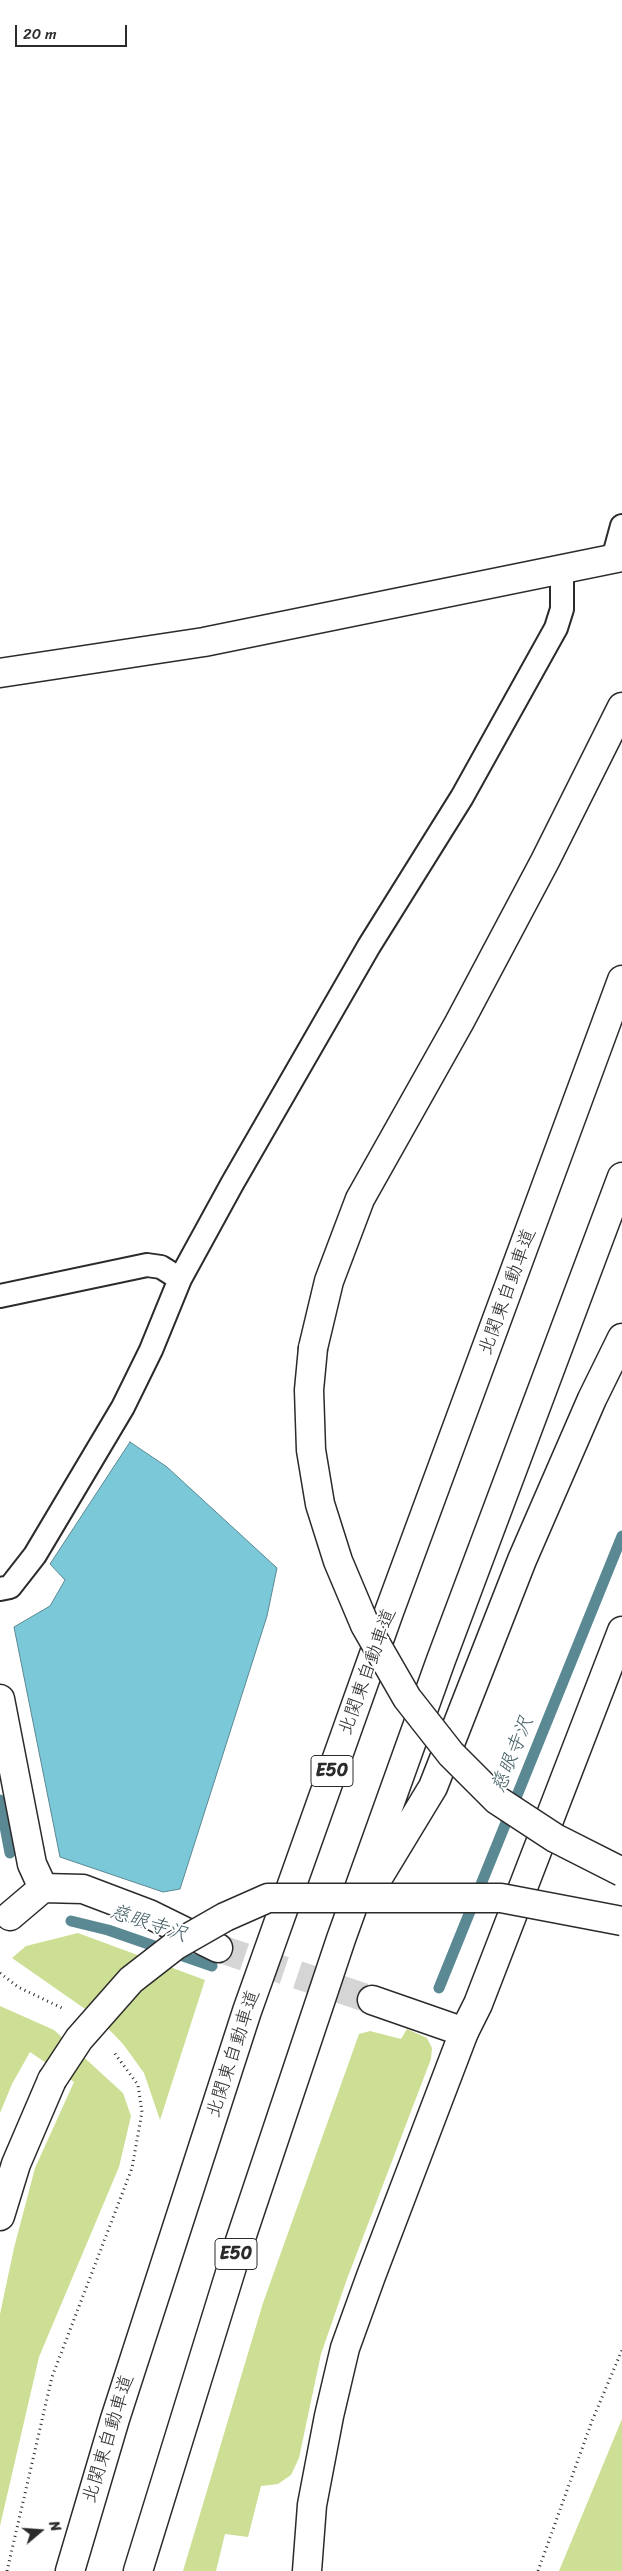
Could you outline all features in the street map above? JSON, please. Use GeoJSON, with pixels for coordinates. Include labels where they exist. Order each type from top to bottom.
{"type":"FeatureCollection","features":[{"type":"Feature","properties":{"kind":"main road"},"geometry":{"type":"LineString","coordinates":[[0,673],[204,642],[617,558]]}},
{"type":"Feature","properties":{"kind":"main road"},"geometry":{"type":"LineString","coordinates":[[622,707],[545,861],[459,1023],[360,1199],[329,1281],[313,1348],[309,1390],[311,1450],[320,1504],[338,1561],[366,1625],[407,1698],[451,1754],[497,1800],[555,1838],[622,1872]]}},
{"type":"Feature","properties":{"kind":"main road","name":"北関東自動車道"},"geometry":{"type":"LineString","coordinates":[[70,2571],[118,2410],[251,2002],[383,1631],[622,980]]}},
{"type":"Feature","properties":{"kind":"main road","name":"E50"},"geometry":{"type":"LineString","coordinates":[[138,2571],[239,2244],[341,1939],[444,1651],[622,1177]]}},
{"type":"Feature","properties":{"kind":"main road"},"geometry":{"type":"LineString","coordinates":[[341,1939],[432,1787],[522,1560],[592,1399],[622,1338]]}},
{"type":"Feature","properties":{"kind":"main road"},"geometry":{"type":"LineString","coordinates":[[307,2571],[312,2505],[329,2416],[345,2348],[464,2032],[478,2004],[622,1631]]}},
{"type":"Feature","properties":{"kind":"main road"},"geometry":{"type":"LineString","coordinates":[[0,1699],[32,1864],[43,1888]]}},
{"type":"Feature","properties":{"kind":"main road"},"geometry":{"type":"LineString","coordinates":[[3,1920],[43,1888],[83,1889],[149,1914],[218,1948]]}},
{"type":"Feature","properties":{"kind":"main road"},"geometry":{"type":"LineString","coordinates":[[0,2216],[16,2164],[52,2080],[79,2039],[132,1980],[176,1945],[225,1917],[268,1898],[501,1898],[622,1921]]}},
{"type":"Feature","properties":{"kind":"main road"},"geometry":{"type":"LineString","coordinates":[[372,2000],[464,2032]]}},
{"type":"Feature","properties":{"kind":"lane"},"geometry":{"type":"LineString","coordinates":[[617,558],[622,526]]}},
{"type":"Feature","properties":{"kind":"lane"},"geometry":{"type":"LineString","coordinates":[[0,1589],[10,1587],[35,1555],[123,1407],[151,1350],[180,1279],[295,1073],[369,946],[462,797],[556,628],[562,609],[562,570]]}},
{"type":"Feature","properties":{"kind":"lane"},"geometry":{"type":"LineString","coordinates":[[0,1296],[147,1265],[161,1267],[180,1279]]}},
{"type":"Feature","properties":{"kind":"path"},"geometry":{"type":"LineString","coordinates":[[0,1972],[18,1987],[69,2012]]}},
{"type":"Feature","properties":{"kind":"path"},"geometry":{"type":"LineString","coordinates":[[7,2571],[52,2377],[132,2168],[142,2112],[138,2085],[111,2047]]}},
{"type":"Feature","properties":{"kind":"path"},"geometry":{"type":"LineString","coordinates":[[538,2571],[592,2421],[622,2350]]}},
{"type":"Feature","properties":{"kind":"green space"},"geometry":{"type":"Polygon","coordinates":[[[78,1933],[205,1980],[160,2120],[144,2073],[123,2044],[98,2018],[12,1958],[26,1946],[78,1933]]]}},
{"type":"Feature","properties":{"kind":"green space"},"geometry":{"type":"Polygon","coordinates":[[[0,2006],[54,2030],[123,2093],[131,2116],[119,2167],[39,2357],[0,2526],[0,2314],[14,2248],[35,2168],[74,2082],[30,2052],[12,2084],[0,2113],[0,2006]]]}},
{"type":"Feature","properties":{"kind":"green space"},"geometry":{"type":"Polygon","coordinates":[[[407,2029],[427,2038],[432,2048],[431,2059],[347,2279],[321,2354],[299,2458],[291,2475],[278,2484],[261,2486],[248,2537],[225,2534],[216,2571],[183,2571],[263,2303],[359,2034],[370,2031],[401,2039],[407,2029]]]}},
{"type":"Feature","properties":{"kind":"green space"},"geometry":{"type":"Polygon","coordinates":[[[622,2419],[622,2571],[559,2571],[622,2419]]]}},
{"type":"Feature","properties":{"kind":"water"},"geometry":{"type":"Polygon","coordinates":[[[130,1442],[167,1467],[277,1568],[267,1616],[180,1889],[163,1892],[60,1857],[14,1627],[50,1606],[65,1580],[50,1564],[130,1442]]]}},
{"type":"Feature","properties":{"kind":"waterway","name":"慈眼寺沢"},"geometry":{"type":"LineString","coordinates":[[439,1988],[622,1536]]}},
{"type":"Feature","properties":{"kind":"waterway"},"geometry":{"type":"LineString","coordinates":[[0,1800],[10,1853]]}},
{"type":"Feature","properties":{"kind":"waterway","name":"慈眼寺沢"},"geometry":{"type":"LineString","coordinates":[[71,1921],[108,1930],[212,1966]]}},
{"type":"Feature","properties":{"kind":"tunnel"},"geometry":{"type":"LineString","coordinates":[[218,1948],[372,2000]]}}]}
